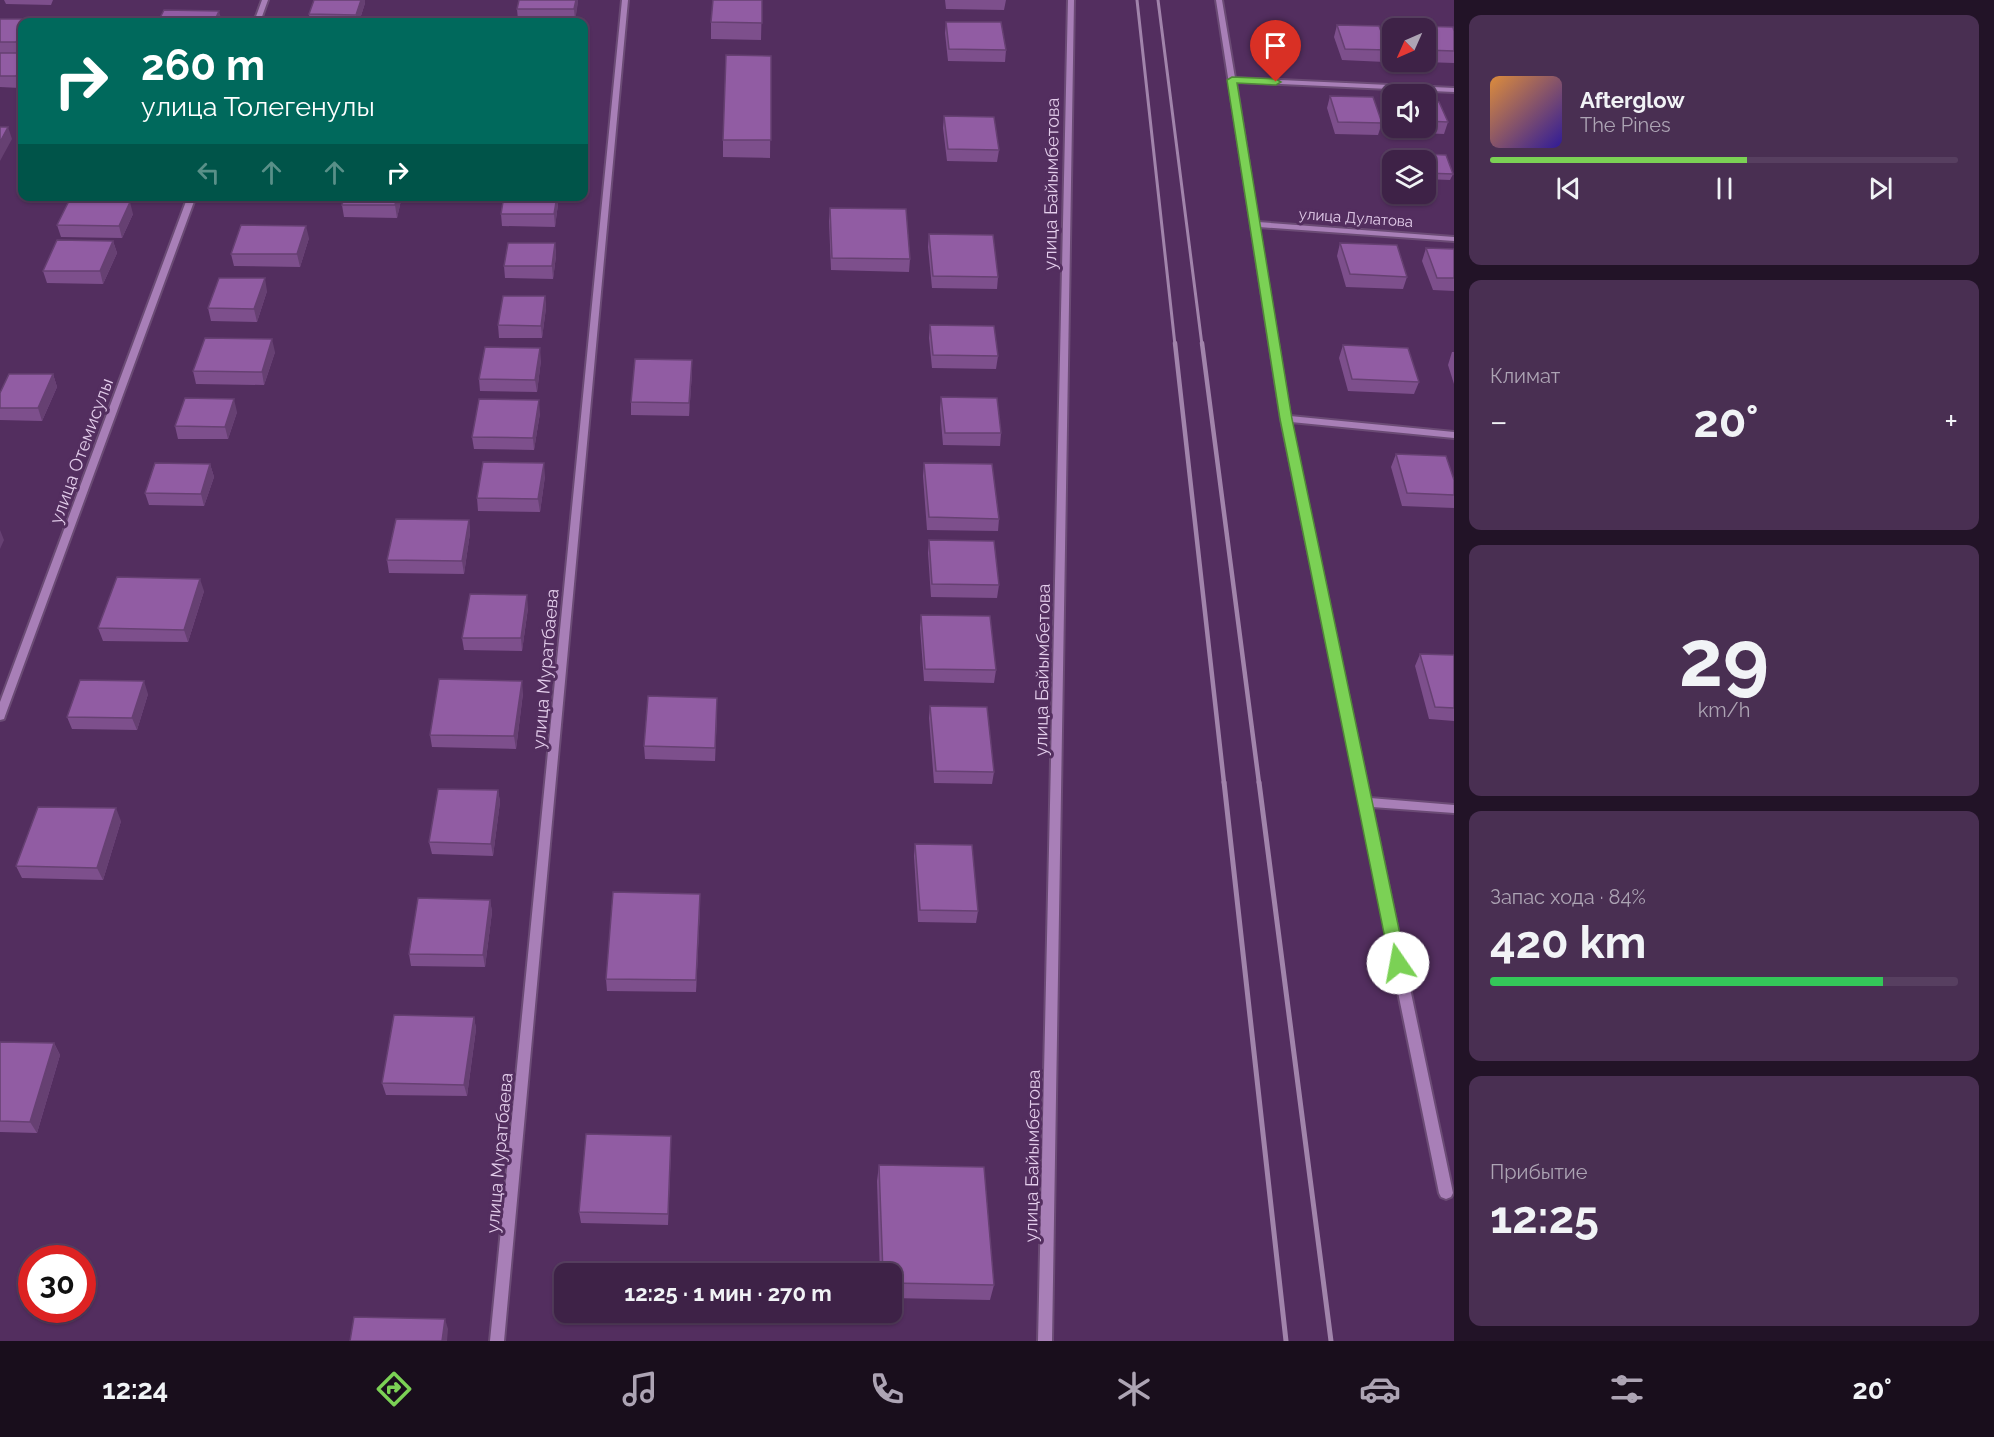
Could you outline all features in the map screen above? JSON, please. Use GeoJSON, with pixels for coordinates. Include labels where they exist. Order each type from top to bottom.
{"type":"FeatureCollection","features":[{"type":"Feature","properties":{"kind":"street"},"geometry":{"type":"LineString","coordinates":[[258,18],[265,0]]}},
{"type":"Feature","properties":{"kind":"street","name":"улица Муратбаева"},"geometry":{"type":"LineString","coordinates":[[497,1341],[625,0]]}},
{"type":"Feature","properties":{"kind":"street","name":"улица Байымбетова"},"geometry":{"type":"LineString","coordinates":[[1045,1341],[1071,0]]}},
{"type":"Feature","properties":{"kind":"street"},"geometry":{"type":"LineString","coordinates":[[1219,0],[1286,419],[1446,1193]]}},
{"type":"Feature","properties":{"kind":"street"},"geometry":{"type":"LineString","coordinates":[[1232,80],[1454,90]]}},
{"type":"Feature","properties":{"kind":"street","name":"улица Отемисулы"},"geometry":{"type":"LineString","coordinates":[[0,716],[190,201]]}},
{"type":"Feature","properties":{"kind":"street","name":"улица Дулатова"},"geometry":{"type":"LineString","coordinates":[[1255,224],[1454,239]]}},
{"type":"Feature","properties":{"kind":"street"},"geometry":{"type":"LineString","coordinates":[[1286,419],[1454,435]]}},
{"type":"Feature","properties":{"kind":"street"},"geometry":{"type":"LineString","coordinates":[[1365,802],[1454,809]]}},
{"type":"Feature","properties":{"kind":"building"},"geometry":{"type":"Polygon","coordinates":[[[314,0],[361,0],[356,15],[309,14],[314,0]]]}},
{"type":"Feature","properties":{"kind":"building"},"geometry":{"type":"Polygon","coordinates":[[[519,0],[576,0],[574,9],[517,9],[519,0]]]}},
{"type":"Feature","properties":{"kind":"building"},"geometry":{"type":"Polygon","coordinates":[[[713,0],[762,0],[762,23],[711,22],[713,0]]]}},
{"type":"Feature","properties":{"kind":"building"},"geometry":{"type":"Polygon","coordinates":[[[164,10],[219,11],[216,18],[160,18],[164,10]]]}},
{"type":"Feature","properties":{"kind":"building"},"geometry":{"type":"Polygon","coordinates":[[[0,19],[18,19],[16,42],[0,42],[0,19]]]}},
{"type":"Feature","properties":{"kind":"building"},"geometry":{"type":"Polygon","coordinates":[[[946,22],[1001,22],[1006,50],[949,49],[946,22]]]}},
{"type":"Feature","properties":{"kind":"building"},"geometry":{"type":"Polygon","coordinates":[[[1337,25],[1379,26],[1382,34],[1382,50],[1345,49],[1337,25]]]}},
{"type":"Feature","properties":{"kind":"building"},"geometry":{"type":"Polygon","coordinates":[[[1436,27],[1453,27],[1454,51],[1436,50],[1436,27]]]}},
{"type":"Feature","properties":{"kind":"building"},"geometry":{"type":"Polygon","coordinates":[[[0,53],[18,53],[16,76],[0,76],[0,53]]]}},
{"type":"Feature","properties":{"kind":"building"},"geometry":{"type":"Polygon","coordinates":[[[726,55],[771,56],[771,140],[723,140],[726,55]]]}},
{"type":"Feature","properties":{"kind":"building"},"geometry":{"type":"Polygon","coordinates":[[[1330,96],[1373,97],[1382,123],[1338,122],[1330,96]]]}},
{"type":"Feature","properties":{"kind":"building"},"geometry":{"type":"Polygon","coordinates":[[[1436,102],[1439,102],[1448,122],[1436,121],[1436,102]]]}},
{"type":"Feature","properties":{"kind":"building"},"geometry":{"type":"Polygon","coordinates":[[[944,116],[994,117],[999,150],[948,149],[944,116]]]}},
{"type":"Feature","properties":{"kind":"building"},"geometry":{"type":"Polygon","coordinates":[[[0,127],[8,127],[0,142],[0,127]]]}},
{"type":"Feature","properties":{"kind":"building"},"geometry":{"type":"Polygon","coordinates":[[[1436,155],[1446,155],[1453,174],[1436,173],[1436,155]]]}},
{"type":"Feature","properties":{"kind":"building"},"geometry":{"type":"Polygon","coordinates":[[[69,201],[130,202],[119,226],[57,225],[69,201]]]}},
{"type":"Feature","properties":{"kind":"building"},"geometry":{"type":"Polygon","coordinates":[[[343,201],[396,201],[395,205],[342,205],[343,201]]]}},
{"type":"Feature","properties":{"kind":"building"},"geometry":{"type":"Polygon","coordinates":[[[503,201],[556,201],[554,214],[501,214],[503,201]]]}},
{"type":"Feature","properties":{"kind":"building"},"geometry":{"type":"Polygon","coordinates":[[[830,208],[906,209],[910,259],[832,258],[830,208]]]}},
{"type":"Feature","properties":{"kind":"building"},"geometry":{"type":"Polygon","coordinates":[[[241,225],[306,226],[297,254],[231,254],[241,225]]]}},
{"type":"Feature","properties":{"kind":"building"},"geometry":{"type":"Polygon","coordinates":[[[929,234],[993,235],[998,277],[933,276],[929,234]]]}},
{"type":"Feature","properties":{"kind":"building"},"geometry":{"type":"Polygon","coordinates":[[[57,240],[113,241],[100,271],[43,271],[57,240]]]}},
{"type":"Feature","properties":{"kind":"building"},"geometry":{"type":"Polygon","coordinates":[[[508,243],[555,243],[552,266],[504,266],[508,243]]]}},
{"type":"Feature","properties":{"kind":"building"},"geometry":{"type":"Polygon","coordinates":[[[1340,243],[1397,245],[1407,277],[1350,274],[1340,243]]]}},
{"type":"Feature","properties":{"kind":"building"},"geometry":{"type":"Polygon","coordinates":[[[1426,248],[1454,249],[1454,278],[1437,278],[1426,248]]]}},
{"type":"Feature","properties":{"kind":"building"},"geometry":{"type":"Polygon","coordinates":[[[219,278],[265,278],[254,309],[208,308],[219,278]]]}},
{"type":"Feature","properties":{"kind":"building"},"geometry":{"type":"Polygon","coordinates":[[[503,296],[545,296],[541,326],[498,325],[503,296]]]}},
{"type":"Feature","properties":{"kind":"building"},"geometry":{"type":"Polygon","coordinates":[[[930,325],[994,326],[998,356],[933,355],[930,325]]]}},
{"type":"Feature","properties":{"kind":"building"},"geometry":{"type":"Polygon","coordinates":[[[205,338],[272,339],[262,372],[193,371],[205,338]]]}},
{"type":"Feature","properties":{"kind":"building"},"geometry":{"type":"Polygon","coordinates":[[[1343,345],[1408,348],[1419,382],[1352,379],[1343,345]]]}},
{"type":"Feature","properties":{"kind":"building"},"geometry":{"type":"Polygon","coordinates":[[[485,347],[540,348],[535,380],[479,379],[485,347]]]}},
{"type":"Feature","properties":{"kind":"building"},"geometry":{"type":"Polygon","coordinates":[[[635,359],[692,360],[689,403],[631,402],[635,359]]]}},
{"type":"Feature","properties":{"kind":"building"},"geometry":{"type":"Polygon","coordinates":[[[9,374],[53,374],[38,408],[0,408],[0,393],[9,374]]]}},
{"type":"Feature","properties":{"kind":"building"},"geometry":{"type":"Polygon","coordinates":[[[941,397],[997,398],[1001,433],[945,433],[941,397]]]}},
{"type":"Feature","properties":{"kind":"building"},"geometry":{"type":"Polygon","coordinates":[[[185,398],[234,399],[225,427],[175,426],[185,398]]]}},
{"type":"Feature","properties":{"kind":"building"},"geometry":{"type":"Polygon","coordinates":[[[479,399],[539,400],[533,438],[472,437],[479,399]]]}},
{"type":"Feature","properties":{"kind":"building"},"geometry":{"type":"Polygon","coordinates":[[[1396,454],[1446,456],[1454,480],[1454,495],[1407,493],[1396,454]]]}},
{"type":"Feature","properties":{"kind":"building"},"geometry":{"type":"Polygon","coordinates":[[[483,462],[544,463],[538,499],[477,498],[483,462]]]}},
{"type":"Feature","properties":{"kind":"building"},"geometry":{"type":"Polygon","coordinates":[[[155,463],[210,464],[201,494],[145,493],[155,463]]]}},
{"type":"Feature","properties":{"kind":"building"},"geometry":{"type":"Polygon","coordinates":[[[924,463],[992,464],[999,519],[929,517],[924,463]]]}},
{"type":"Feature","properties":{"kind":"building"},"geometry":{"type":"Polygon","coordinates":[[[396,519],[469,520],[462,561],[387,560],[396,519]]]}},
{"type":"Feature","properties":{"kind":"building"},"geometry":{"type":"Polygon","coordinates":[[[929,540],[994,541],[999,585],[932,584],[929,540]]]}},
{"type":"Feature","properties":{"kind":"building"},"geometry":{"type":"Polygon","coordinates":[[[117,577],[200,579],[184,630],[98,628],[117,577]]]}},
{"type":"Feature","properties":{"kind":"building"},"geometry":{"type":"Polygon","coordinates":[[[470,594],[527,595],[521,638],[462,638],[470,594]]]}},
{"type":"Feature","properties":{"kind":"building"},"geometry":{"type":"Polygon","coordinates":[[[921,615],[990,616],[996,670],[925,669],[921,615]]]}},
{"type":"Feature","properties":{"kind":"building"},"geometry":{"type":"Polygon","coordinates":[[[1420,654],[1454,655],[1454,708],[1435,707],[1420,654]]]}},
{"type":"Feature","properties":{"kind":"building"},"geometry":{"type":"Polygon","coordinates":[[[439,679],[522,681],[514,736],[430,735],[439,679]]]}},
{"type":"Feature","properties":{"kind":"building"},"geometry":{"type":"Polygon","coordinates":[[[80,680],[144,681],[132,718],[67,717],[80,680]]]}},
{"type":"Feature","properties":{"kind":"building"},"geometry":{"type":"Polygon","coordinates":[[[648,696],[717,698],[715,748],[644,746],[648,696]]]}},
{"type":"Feature","properties":{"kind":"building"},"geometry":{"type":"Polygon","coordinates":[[[930,706],[987,707],[994,772],[936,771],[930,706]]]}},
{"type":"Feature","properties":{"kind":"building"},"geometry":{"type":"Polygon","coordinates":[[[438,789],[498,790],[491,844],[429,842],[438,789]]]}},
{"type":"Feature","properties":{"kind":"building"},"geometry":{"type":"Polygon","coordinates":[[[38,807],[116,808],[97,868],[16,866],[38,807]]]}},
{"type":"Feature","properties":{"kind":"building"},"geometry":{"type":"Polygon","coordinates":[[[915,844],[972,845],[978,911],[920,910],[915,844]]]}},
{"type":"Feature","properties":{"kind":"building"},"geometry":{"type":"Polygon","coordinates":[[[613,892],[700,894],[696,980],[606,979],[613,892]]]}},
{"type":"Feature","properties":{"kind":"building"},"geometry":{"type":"Polygon","coordinates":[[[418,898],[490,900],[483,955],[409,954],[418,898]]]}},
{"type":"Feature","properties":{"kind":"building"},"geometry":{"type":"Polygon","coordinates":[[[394,1015],[474,1017],[464,1085],[382,1083],[394,1015]]]}},
{"type":"Feature","properties":{"kind":"building"},"geometry":{"type":"Polygon","coordinates":[[[0,1042],[54,1043],[30,1122],[0,1121],[0,1042]]]}},
{"type":"Feature","properties":{"kind":"building"},"geometry":{"type":"Polygon","coordinates":[[[586,1134],[671,1136],[668,1214],[579,1212],[586,1134]]]}},
{"type":"Feature","properties":{"kind":"building"},"geometry":{"type":"Polygon","coordinates":[[[879,1165],[984,1167],[994,1285],[902,1283],[902,1263],[883,1263],[879,1165]]]}},
{"type":"Feature","properties":{"kind":"building"},"geometry":{"type":"Polygon","coordinates":[[[354,1317],[445,1319],[442,1341],[350,1341],[354,1317]]]}},
{"type":"Feature","properties":{"kind":"railway"},"geometry":{"type":"LineString","coordinates":[[1137,0],[1175,345]]}},
{"type":"Feature","properties":{"kind":"railway"},"geometry":{"type":"LineString","coordinates":[[1158,0],[1202,345]]}},
{"type":"Feature","properties":{"kind":"railway"},"geometry":{"type":"LineString","coordinates":[[1175,343],[1224,783]]}},
{"type":"Feature","properties":{"kind":"railway"},"geometry":{"type":"LineString","coordinates":[[1202,343],[1259,783]]}},
{"type":"Feature","properties":{"kind":"railway"},"geometry":{"type":"LineString","coordinates":[[1224,782],[1286,1341]]}},
{"type":"Feature","properties":{"kind":"railway"},"geometry":{"type":"LineString","coordinates":[[1259,782],[1331,1341]]}},
{"type":"Feature","properties":{"kind":"route"},"geometry":{"type":"LineString","coordinates":[[1276,82],[1232,80],[1286,419],[1398,963]]}}]}
